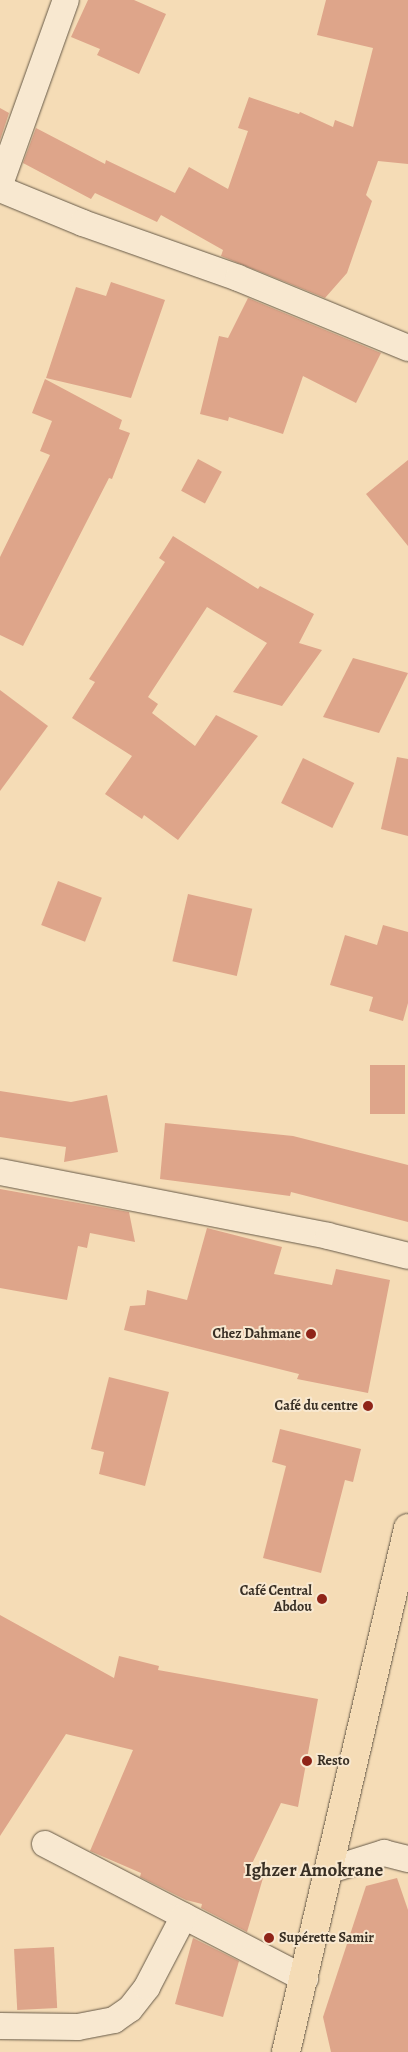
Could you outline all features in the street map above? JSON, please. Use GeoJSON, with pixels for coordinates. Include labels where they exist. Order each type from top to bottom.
{"type":"FeatureCollection","features":[{"type":"Feature","properties":{"kind":"main road"},"geometry":{"type":"LineString","coordinates":[[286,2052],[330,1870],[408,1528]]}},
{"type":"Feature","properties":{"kind":"street"},"geometry":{"type":"LineString","coordinates":[[0,184],[66,0]]}},
{"type":"Feature","properties":{"kind":"street"},"geometry":{"type":"LineString","coordinates":[[0,189],[83,223],[238,278],[408,348]]}},
{"type":"Feature","properties":{"kind":"street"},"geometry":{"type":"LineString","coordinates":[[0,1172],[328,1236],[408,1256]]}},
{"type":"Feature","properties":{"kind":"street"},"geometry":{"type":"LineString","coordinates":[[45,1844],[304,1979]]}},
{"type":"Feature","properties":{"kind":"street"},"geometry":{"type":"LineString","coordinates":[[330,1870],[384,1853],[408,1859]]}},
{"type":"Feature","properties":{"kind":"street"},"geometry":{"type":"LineString","coordinates":[[0,2026],[78,2027],[114,2020],[130,2009],[147,1987],[184,1916]]}},
{"type":"Feature","properties":{"kind":"building"},"geometry":{"type":"Polygon","coordinates":[[[88,0],[134,0],[166,14],[139,74],[97,55],[100,49],[71,37],[88,0]]]}},
{"type":"Feature","properties":{"kind":"building"},"geometry":{"type":"Polygon","coordinates":[[[326,0],[408,0],[408,164],[378,161],[366,195],[372,201],[347,273],[325,298],[221,256],[223,250],[161,215],[157,222],[95,193],[91,199],[23,163],[36,128],[105,164],[106,160],[175,193],[189,167],[228,189],[248,131],[238,128],[249,97],[299,114],[300,112],[333,127],[335,120],[353,127],[373,48],[317,35],[326,0]]]}},
{"type":"Feature","properties":{"kind":"building"},"geometry":{"type":"Polygon","coordinates":[[[0,108],[9,113],[0,140],[0,108]]]}},
{"type":"Feature","properties":{"kind":"building"},"geometry":{"type":"Polygon","coordinates":[[[111,282],[165,300],[131,398],[46,378],[76,287],[106,296],[111,282]]]}},
{"type":"Feature","properties":{"kind":"building"},"geometry":{"type":"Polygon","coordinates":[[[248,298],[381,353],[356,403],[303,376],[283,434],[229,417],[228,421],[200,414],[219,336],[228,338],[248,298]]]}},
{"type":"Feature","properties":{"kind":"building"},"geometry":{"type":"Polygon","coordinates":[[[45,379],[122,420],[119,429],[130,433],[112,479],[109,478],[23,646],[0,635],[0,557],[50,455],[40,451],[52,421],[32,413],[45,379]]]}},
{"type":"Feature","properties":{"kind":"building"},"geometry":{"type":"Polygon","coordinates":[[[198,459],[222,472],[205,503],[181,491],[198,459]]]}},
{"type":"Feature","properties":{"kind":"building"},"geometry":{"type":"Polygon","coordinates":[[[408,460],[408,546],[366,494],[408,460]]]}},
{"type":"Feature","properties":{"kind":"building"},"geometry":{"type":"Polygon","coordinates":[[[173,536],[258,589],[260,586],[314,614],[299,643],[322,650],[282,706],[233,692],[267,643],[207,607],[148,697],[158,704],[152,713],[195,746],[216,715],[258,736],[178,840],[144,815],[142,819],[105,794],[132,756],[72,718],[95,682],[89,679],[165,562],[159,558],[173,536]]]}},
{"type":"Feature","properties":{"kind":"building"},"geometry":{"type":"Polygon","coordinates":[[[353,658],[408,673],[379,733],[323,717],[353,658]]]}},
{"type":"Feature","properties":{"kind":"building"},"geometry":{"type":"Polygon","coordinates":[[[0,690],[48,726],[0,791],[0,690]]]}},
{"type":"Feature","properties":{"kind":"building"},"geometry":{"type":"Polygon","coordinates":[[[397,757],[408,759],[408,836],[381,829],[397,757]]]}},
{"type":"Feature","properties":{"kind":"building"},"geometry":{"type":"Polygon","coordinates":[[[303,758],[354,783],[332,828],[281,803],[303,758]]]}},
{"type":"Feature","properties":{"kind":"building"},"geometry":{"type":"Polygon","coordinates":[[[58,881],[102,898],[85,942],[41,925],[58,881]]]}},
{"type":"Feature","properties":{"kind":"building"},"geometry":{"type":"Polygon","coordinates":[[[188,894],[252,909],[237,976],[172,961],[188,894]]]}},
{"type":"Feature","properties":{"kind":"building"},"geometry":{"type":"Polygon","coordinates":[[[383,925],[408,932],[408,1003],[403,1021],[369,1011],[373,997],[330,985],[345,935],[377,945],[383,925]]]}},
{"type":"Feature","properties":{"kind":"building"},"geometry":{"type":"Polygon","coordinates":[[[370,1065],[405,1065],[405,1114],[370,1114],[370,1065]]]}},
{"type":"Feature","properties":{"kind":"building"},"geometry":{"type":"Polygon","coordinates":[[[0,1091],[71,1102],[107,1095],[118,1152],[64,1162],[66,1147],[0,1137],[0,1091]]]}},
{"type":"Feature","properties":{"kind":"building"},"geometry":{"type":"Polygon","coordinates":[[[165,1123],[293,1136],[408,1165],[408,1222],[291,1192],[290,1196],[160,1179],[165,1123]]]}},
{"type":"Feature","properties":{"kind":"building"},"geometry":{"type":"Polygon","coordinates":[[[0,1189],[129,1212],[135,1242],[90,1233],[87,1248],[78,1246],[67,1300],[0,1288],[0,1189]]]}},
{"type":"Feature","properties":{"kind":"building"},"geometry":{"type":"Polygon","coordinates":[[[207,1228],[282,1247],[274,1274],[332,1285],[336,1269],[390,1280],[368,1393],[297,1379],[299,1374],[124,1330],[130,1306],[145,1305],[147,1290],[187,1300],[207,1228]]]}},
{"type":"Feature","properties":{"kind":"building"},"geometry":{"type":"Polygon","coordinates":[[[109,1377],[169,1392],[145,1486],[99,1474],[104,1452],[91,1449],[109,1377]]]}},
{"type":"Feature","properties":{"kind":"building"},"geometry":{"type":"Polygon","coordinates":[[[280,1429],[361,1449],[353,1482],[345,1480],[321,1573],[263,1558],[286,1466],[272,1462],[280,1429]]]}},
{"type":"Feature","properties":{"kind":"building"},"geometry":{"type":"Polygon","coordinates":[[[0,1615],[114,1678],[119,1656],[159,1666],[158,1670],[318,1699],[298,1807],[281,1803],[247,1874],[263,1878],[247,1932],[201,1908],[202,1904],[186,1900],[140,1877],[141,1873],[90,1851],[133,1750],[66,1734],[0,1836],[0,1615]]]}},
{"type":"Feature","properties":{"kind":"building"},"geometry":{"type":"Polygon","coordinates":[[[397,1878],[408,1910],[408,2052],[331,2052],[323,2017],[366,1886],[397,1878]]]}},
{"type":"Feature","properties":{"kind":"building"},"geometry":{"type":"Polygon","coordinates":[[[193,1938],[239,1961],[223,2017],[175,2004],[193,1938]]]}},
{"type":"Feature","properties":{"kind":"building"},"geometry":{"type":"Polygon","coordinates":[[[54,1947],[57,2008],[17,2010],[14,1949],[54,1947]]]}},
{"type":"Feature","properties":{"kind":"place","name":"Chez Dahmane"},"geometry":{"type":"Point","coordinates":[311,1334]}},
{"type":"Feature","properties":{"kind":"place","name":"Café du centre"},"geometry":{"type":"Point","coordinates":[368,1406]}},
{"type":"Feature","properties":{"kind":"place","name":"Café Central Abdou"},"geometry":{"type":"Point","coordinates":[322,1599]}},
{"type":"Feature","properties":{"kind":"place","name":"Resto"},"geometry":{"type":"Point","coordinates":[307,1761]}},
{"type":"Feature","properties":{"kind":"place","name":"Supérette Samir"},"geometry":{"type":"Point","coordinates":[269,1938]}},
{"type":"Feature","properties":{"kind":"district","name":"Ighzer Amokrane"},"geometry":{"type":"Point","coordinates":[314,1871]}}]}
